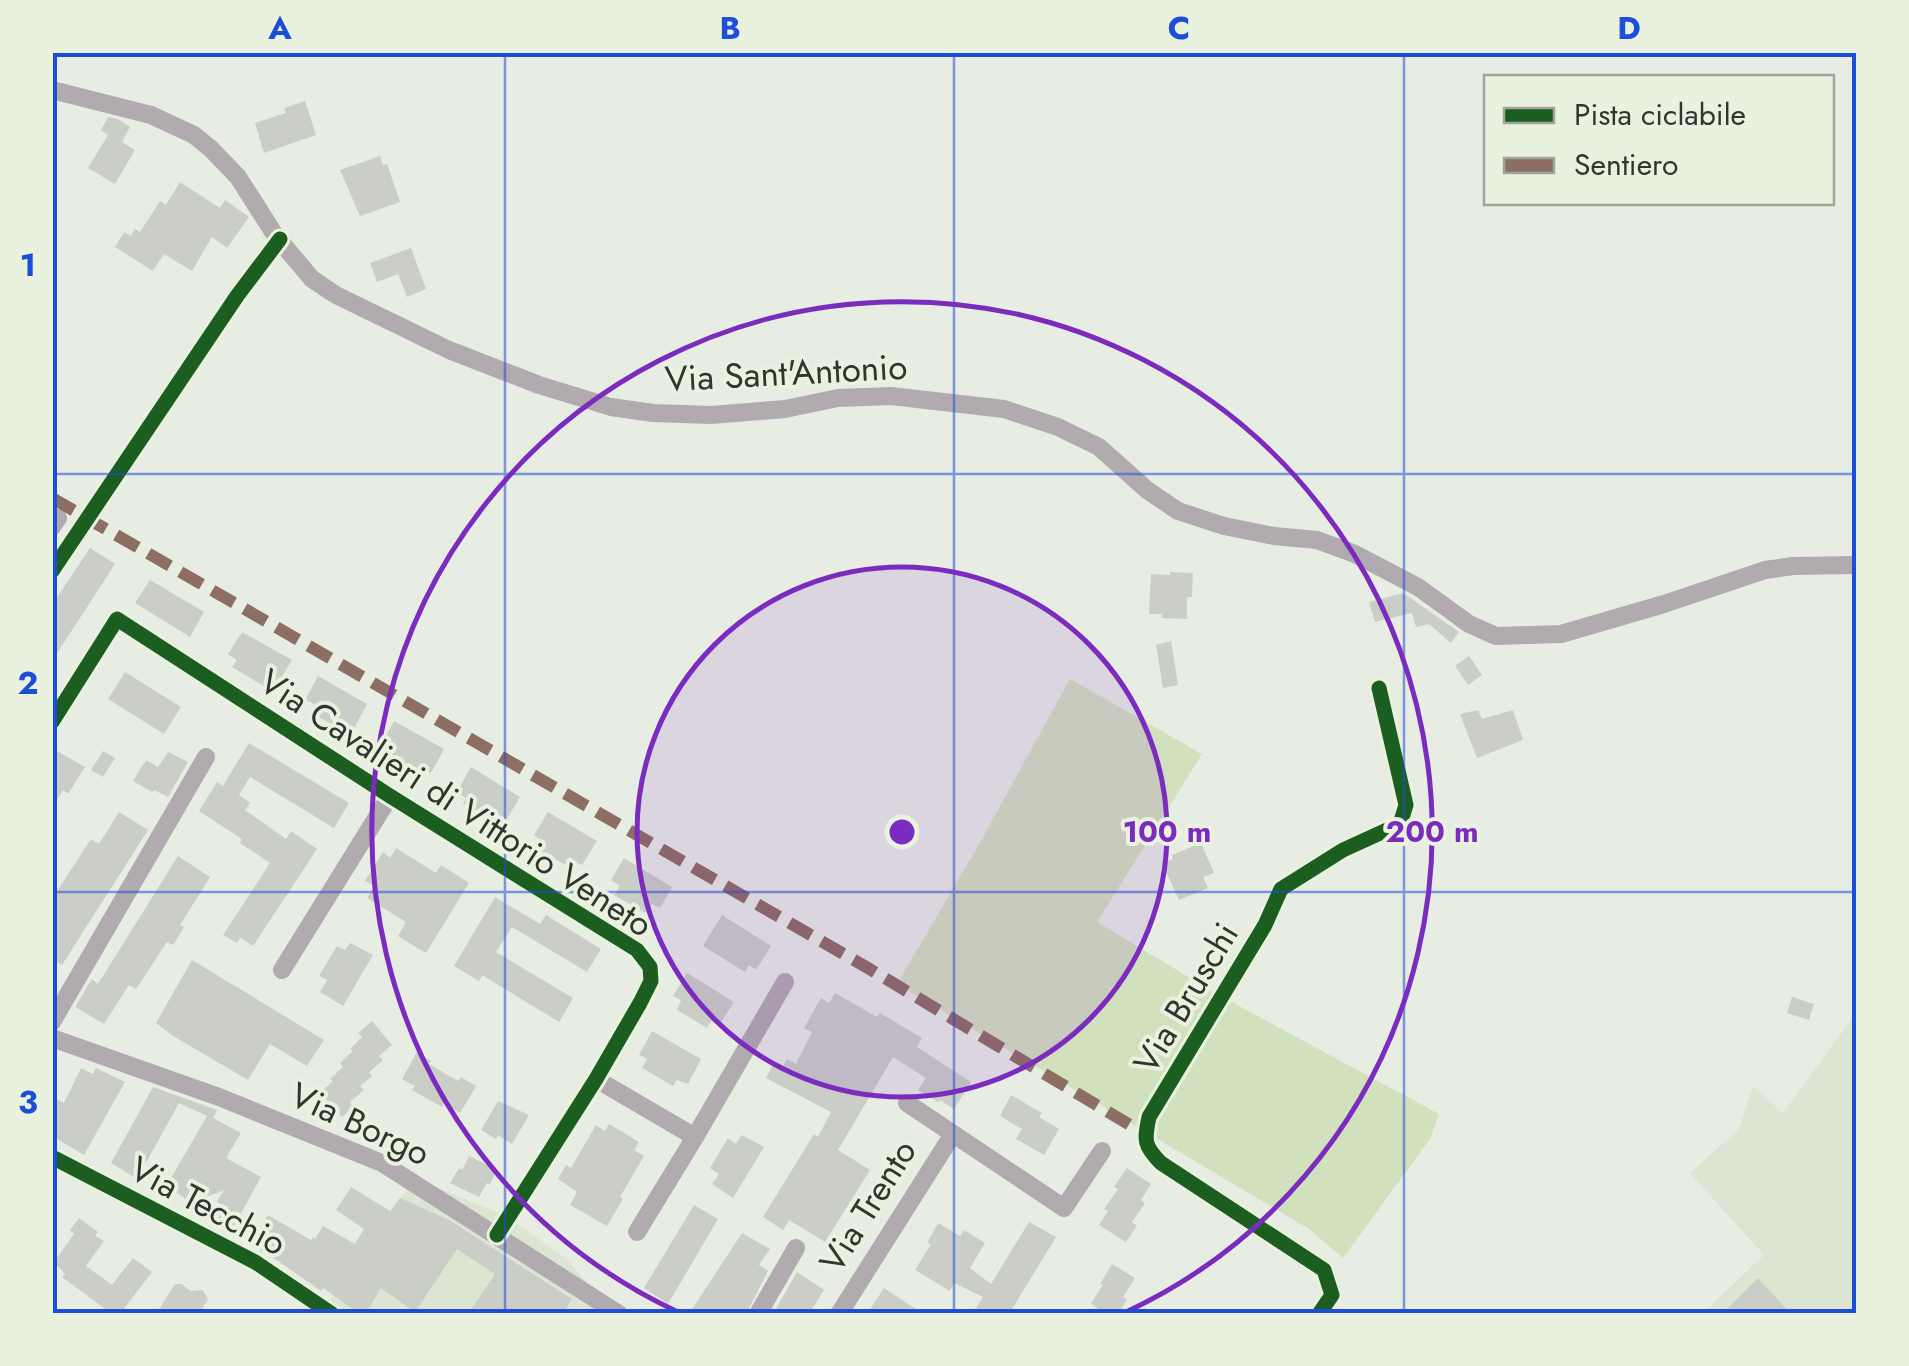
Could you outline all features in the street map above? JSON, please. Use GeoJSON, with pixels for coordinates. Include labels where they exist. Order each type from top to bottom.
{"type":"FeatureCollection","features":[{"type":"Feature","properties":{"kind":"street","name":"Via Sant'Antonio"},"geometry":{"type":"LineString","coordinates":[[52,90],[151,116],[194,135],[238,177],[276,235],[312,278],[336,296],[449,350],[611,407],[711,415],[785,409],[838,398],[892,396],[1004,409],[1099,446],[1147,490],[1178,511],[1257,533],[1316,540],[1355,554],[1418,586],[1469,624],[1496,636],[1561,634],[1765,570],[1794,566],[1856,567]]}},
{"type":"Feature","properties":{"kind":"street","name":"Via Cavalieri di Vittorio Veneto"},"geometry":{"type":"LineString","coordinates":[[52,722],[117,619],[637,950],[650,967],[651,981],[640,1004],[497,1235]]}},
{"type":"Feature","properties":{"kind":"street","name":"Via Bruschi"},"geometry":{"type":"LineString","coordinates":[[1318,1314],[1332,1296],[1324,1270],[1160,1164],[1147,1148],[1146,1134],[1149,1117],[1265,925],[1281,888],[1343,850],[1400,824],[1406,805],[1379,688]]}},
{"type":"Feature","properties":{"kind":"street"},"geometry":{"type":"LineString","coordinates":[[52,1022],[206,756]]}},
{"type":"Feature","properties":{"kind":"street"},"geometry":{"type":"LineString","coordinates":[[282,970],[390,796]]}},
{"type":"Feature","properties":{"kind":"street"},"geometry":{"type":"LineString","coordinates":[[638,1232],[784,982]]}},
{"type":"Feature","properties":{"kind":"street","name":"Via Borgo"},"geometry":{"type":"LineString","coordinates":[[52,1038],[219,1097],[382,1162],[618,1314]]}},
{"type":"Feature","properties":{"kind":"street"},"geometry":{"type":"LineString","coordinates":[[596,1080],[695,1138]]}},
{"type":"Feature","properties":{"kind":"street","name":"Via Trento"},"geometry":{"type":"LineString","coordinates":[[907,1103],[1064,1208],[1102,1151]]}},
{"type":"Feature","properties":{"kind":"street","name":"Via Trento"},"geometry":{"type":"LineString","coordinates":[[839,1314],[953,1134]]}},
{"type":"Feature","properties":{"kind":"street","name":"Via Tecchio"},"geometry":{"type":"LineString","coordinates":[[52,1158],[255,1262],[332,1314]]}},
{"type":"Feature","properties":{"kind":"street"},"geometry":{"type":"LineString","coordinates":[[758,1314],[796,1248]]}},
{"type":"Feature","properties":{"kind":"shaded area"},"geometry":{"type":"Polygon","coordinates":[[[1856,1013],[1856,1313],[1703,1313],[1764,1255],[1690,1173],[1739,1129],[1753,1086],[1783,1113],[1856,1013]]]}},
{"type":"Feature","properties":{"kind":"shaded area"},"geometry":{"type":"Polygon","coordinates":[[[415,1179],[507,1216],[570,1262],[611,1313],[342,1314],[327,1304],[415,1179]]]}},
{"type":"Feature","properties":{"kind":"green space"},"geometry":{"type":"Polygon","coordinates":[[[1070,679],[1202,754],[1097,922],[1215,993],[1439,1114],[1430,1139],[1343,1258],[1309,1229],[897,984],[1070,679]]]}},
{"type":"Feature","properties":{"kind":"building"},"geometry":{"type":"Polygon","coordinates":[[[305,101],[316,135],[264,153],[255,123],[286,113],[284,108],[305,101]]]}},
{"type":"Feature","properties":{"kind":"building"},"geometry":{"type":"Polygon","coordinates":[[[108,117],[130,127],[122,142],[135,150],[115,184],[88,168],[108,135],[101,130],[108,117]]]}},
{"type":"Feature","properties":{"kind":"building"},"geometry":{"type":"Polygon","coordinates":[[[380,156],[383,165],[387,164],[400,202],[360,216],[340,170],[380,156]]]}},
{"type":"Feature","properties":{"kind":"building"},"geometry":{"type":"Polygon","coordinates":[[[180,182],[220,208],[225,200],[249,217],[227,248],[212,237],[192,271],[164,254],[153,271],[115,247],[124,232],[131,236],[135,229],[140,232],[160,201],[166,205],[180,182]]]}},
{"type":"Feature","properties":{"kind":"building"},"geometry":{"type":"Polygon","coordinates":[[[411,248],[426,289],[407,297],[398,274],[377,282],[370,263],[411,248]]]}},
{"type":"Feature","properties":{"kind":"building"},"geometry":{"type":"Polygon","coordinates":[[[90,548],[115,564],[52,661],[52,605],[90,548]]]}},
{"type":"Feature","properties":{"kind":"building"},"geometry":{"type":"Polygon","coordinates":[[[1193,573],[1187,619],[1149,614],[1151,574],[1193,573]]]}},
{"type":"Feature","properties":{"kind":"building"},"geometry":{"type":"Polygon","coordinates":[[[150,580],[204,612],[190,637],[135,603],[150,580]]]}},
{"type":"Feature","properties":{"kind":"building"},"geometry":{"type":"Polygon","coordinates":[[[1403,593],[1459,632],[1451,643],[1429,624],[1416,627],[1412,613],[1375,622],[1369,602],[1403,593]]]}},
{"type":"Feature","properties":{"kind":"building"},"geometry":{"type":"Polygon","coordinates":[[[242,632],[292,660],[278,683],[270,678],[265,687],[232,667],[237,660],[228,654],[242,632]]]}},
{"type":"Feature","properties":{"kind":"building"},"geometry":{"type":"Polygon","coordinates":[[[1171,641],[1178,685],[1163,688],[1156,645],[1171,641]]]}},
{"type":"Feature","properties":{"kind":"building"},"geometry":{"type":"Polygon","coordinates":[[[1469,656],[1482,675],[1468,685],[1455,666],[1469,656]]]}},
{"type":"Feature","properties":{"kind":"building"},"geometry":{"type":"Polygon","coordinates":[[[125,672],[181,707],[164,734],[108,699],[125,672]]]}},
{"type":"Feature","properties":{"kind":"building"},"geometry":{"type":"Polygon","coordinates":[[[318,676],[367,704],[354,728],[346,724],[342,730],[309,712],[314,704],[305,700],[318,676]]]}},
{"type":"Feature","properties":{"kind":"building"},"geometry":{"type":"Polygon","coordinates":[[[1478,710],[1482,719],[1513,710],[1523,740],[1477,758],[1460,714],[1478,710]]]}},
{"type":"Feature","properties":{"kind":"building"},"geometry":{"type":"Polygon","coordinates":[[[394,721],[444,749],[431,773],[422,769],[418,775],[384,757],[388,749],[381,745],[394,721]]]}},
{"type":"Feature","properties":{"kind":"building"},"geometry":{"type":"Polygon","coordinates":[[[249,743],[349,803],[334,828],[250,777],[239,795],[250,803],[245,810],[286,839],[291,831],[317,849],[253,946],[240,937],[237,943],[223,935],[270,863],[199,811],[217,782],[223,786],[249,743]]]}},
{"type":"Feature","properties":{"kind":"building"},"geometry":{"type":"Polygon","coordinates":[[[52,748],[85,767],[68,794],[63,790],[52,807],[52,748]]]}},
{"type":"Feature","properties":{"kind":"building"},"geometry":{"type":"Polygon","coordinates":[[[103,751],[115,758],[103,777],[91,770],[103,751]]]}},
{"type":"Feature","properties":{"kind":"building"},"geometry":{"type":"Polygon","coordinates":[[[168,752],[188,762],[168,797],[133,781],[146,760],[158,767],[168,752]]]}},
{"type":"Feature","properties":{"kind":"building"},"geometry":{"type":"Polygon","coordinates":[[[471,767],[520,797],[507,819],[499,815],[494,822],[463,804],[466,798],[457,792],[471,767]]]}},
{"type":"Feature","properties":{"kind":"building"},"geometry":{"type":"Polygon","coordinates":[[[119,812],[148,830],[62,965],[52,959],[52,899],[91,839],[99,844],[119,812]]]}},
{"type":"Feature","properties":{"kind":"building"},"geometry":{"type":"Polygon","coordinates":[[[548,812],[597,841],[582,865],[573,861],[569,867],[536,848],[540,840],[534,835],[548,812]]]}},
{"type":"Feature","properties":{"kind":"building"},"geometry":{"type":"Polygon","coordinates":[[[1201,843],[1214,873],[1203,877],[1208,888],[1179,900],[1162,863],[1201,843]]]}},
{"type":"Feature","properties":{"kind":"building"},"geometry":{"type":"Polygon","coordinates":[[[396,848],[436,873],[441,865],[469,883],[426,953],[398,936],[406,922],[367,898],[375,886],[365,881],[383,852],[390,858],[396,848]]]}},
{"type":"Feature","properties":{"kind":"building"},"geometry":{"type":"Polygon","coordinates":[[[178,856],[210,877],[180,925],[184,927],[173,945],[167,942],[136,989],[129,985],[104,1024],[75,1007],[92,979],[98,984],[178,856]]]}},
{"type":"Feature","properties":{"kind":"building"},"geometry":{"type":"Polygon","coordinates":[[[624,858],[672,887],[660,908],[652,904],[646,913],[614,895],[620,886],[611,880],[624,858]]]}},
{"type":"Feature","properties":{"kind":"building"},"geometry":{"type":"Polygon","coordinates":[[[495,897],[540,924],[546,915],[601,949],[587,972],[512,927],[496,952],[573,998],[559,1022],[482,975],[479,981],[454,966],[495,897]]]}},
{"type":"Feature","properties":{"kind":"building"},"geometry":{"type":"Polygon","coordinates":[[[722,915],[771,946],[756,970],[749,965],[745,972],[703,946],[722,915]]]}},
{"type":"Feature","properties":{"kind":"building"},"geometry":{"type":"Polygon","coordinates":[[[350,943],[373,955],[343,1006],[320,992],[327,980],[319,976],[337,946],[345,950],[350,943]]]}},
{"type":"Feature","properties":{"kind":"building"},"geometry":{"type":"Polygon","coordinates":[[[192,960],[324,1040],[307,1066],[270,1044],[248,1080],[156,1023],[192,960]]]}},
{"type":"Feature","properties":{"kind":"building"},"geometry":{"type":"Polygon","coordinates":[[[687,973],[734,1002],[720,1024],[712,1020],[707,1028],[677,1010],[681,1000],[673,996],[687,973]]]}},
{"type":"Feature","properties":{"kind":"building"},"geometry":{"type":"Polygon","coordinates":[[[835,993],[922,1038],[917,1047],[971,1082],[954,1109],[918,1090],[926,1078],[893,1057],[838,1150],[870,1170],[825,1242],[789,1220],[783,1230],[763,1217],[831,1112],[766,1078],[774,1063],[782,1069],[787,1059],[796,1064],[812,1032],[804,1028],[821,998],[829,1003],[835,993]]]}},
{"type":"Feature","properties":{"kind":"building"},"geometry":{"type":"Polygon","coordinates":[[[1792,997],[1814,1004],[1809,1020],[1787,1013],[1792,997]]]}},
{"type":"Feature","properties":{"kind":"building"},"geometry":{"type":"Polygon","coordinates":[[[372,1021],[392,1045],[379,1056],[383,1060],[369,1072],[372,1076],[360,1086],[364,1090],[350,1102],[354,1107],[342,1117],[320,1093],[333,1081],[330,1079],[343,1067],[340,1063],[362,1037],[358,1033],[372,1021]]]}},
{"type":"Feature","properties":{"kind":"building"},"geometry":{"type":"Polygon","coordinates":[[[652,1031],[701,1059],[688,1084],[677,1080],[673,1086],[642,1068],[647,1059],[639,1055],[652,1031]]]}},
{"type":"Feature","properties":{"kind":"building"},"geometry":{"type":"Polygon","coordinates":[[[417,1052],[458,1081],[461,1077],[476,1086],[460,1113],[412,1090],[415,1086],[402,1079],[417,1052]]]}},
{"type":"Feature","properties":{"kind":"building"},"geometry":{"type":"Polygon","coordinates":[[[81,1068],[93,1074],[96,1068],[125,1082],[84,1155],[52,1136],[52,1097],[64,1103],[81,1068]]]}},
{"type":"Feature","properties":{"kind":"building"},"geometry":{"type":"Polygon","coordinates":[[[153,1087],[217,1110],[213,1118],[241,1133],[226,1158],[261,1177],[234,1226],[218,1218],[225,1208],[217,1202],[224,1190],[191,1203],[167,1185],[207,1116],[179,1103],[137,1179],[111,1163],[153,1087]]]}},
{"type":"Feature","properties":{"kind":"building"},"geometry":{"type":"Polygon","coordinates":[[[1011,1095],[1042,1113],[1039,1117],[1059,1129],[1044,1155],[1016,1139],[1022,1129],[1000,1116],[1011,1095]]]}},
{"type":"Feature","properties":{"kind":"building"},"geometry":{"type":"Polygon","coordinates":[[[498,1101],[529,1115],[512,1144],[481,1130],[498,1101]]]}},
{"type":"Feature","properties":{"kind":"building"},"geometry":{"type":"Polygon","coordinates":[[[609,1124],[639,1142],[634,1150],[644,1156],[607,1226],[570,1205],[577,1192],[558,1179],[566,1165],[571,1168],[596,1125],[605,1131],[609,1124]]]}},
{"type":"Feature","properties":{"kind":"building"},"geometry":{"type":"Polygon","coordinates":[[[742,1135],[764,1147],[733,1198],[712,1184],[719,1174],[710,1168],[728,1138],[736,1144],[742,1135]]]}},
{"type":"Feature","properties":{"kind":"building"},"geometry":{"type":"Polygon","coordinates":[[[469,1156],[497,1170],[479,1197],[450,1183],[469,1156]]]}},
{"type":"Feature","properties":{"kind":"building"},"geometry":{"type":"Polygon","coordinates":[[[1127,1168],[1151,1184],[1141,1200],[1145,1203],[1132,1222],[1137,1226],[1126,1242],[1099,1225],[1108,1211],[1104,1209],[1118,1189],[1114,1187],[1127,1168]]]}},
{"type":"Feature","properties":{"kind":"building"},"geometry":{"type":"Polygon","coordinates":[[[351,1187],[390,1211],[400,1198],[449,1220],[572,1299],[562,1314],[468,1314],[495,1274],[457,1249],[415,1312],[381,1288],[365,1314],[360,1314],[250,1245],[268,1215],[311,1240],[323,1226],[355,1244],[364,1229],[336,1210],[351,1187]]]}},
{"type":"Feature","properties":{"kind":"building"},"geometry":{"type":"Polygon","coordinates":[[[694,1205],[718,1219],[668,1304],[644,1288],[694,1205]]]}},
{"type":"Feature","properties":{"kind":"building"},"geometry":{"type":"Polygon","coordinates":[[[79,1218],[104,1241],[86,1266],[112,1285],[133,1258],[152,1272],[120,1314],[112,1314],[62,1277],[65,1274],[54,1262],[74,1234],[70,1230],[79,1218]]]}},
{"type":"Feature","properties":{"kind":"building"},"geometry":{"type":"Polygon","coordinates":[[[1029,1222],[1056,1237],[1009,1314],[972,1314],[983,1297],[954,1283],[950,1291],[915,1270],[938,1223],[960,1236],[964,1230],[985,1243],[970,1268],[991,1284],[1029,1222]]]}},
{"type":"Feature","properties":{"kind":"building"},"geometry":{"type":"Polygon","coordinates":[[[742,1233],[770,1249],[759,1265],[768,1271],[746,1314],[689,1314],[742,1233]]]}},
{"type":"Feature","properties":{"kind":"building"},"geometry":{"type":"Polygon","coordinates":[[[1112,1264],[1135,1278],[1118,1314],[1104,1314],[1091,1303],[1112,1264]]]}},
{"type":"Feature","properties":{"kind":"building"},"geometry":{"type":"Polygon","coordinates":[[[797,1272],[824,1290],[809,1314],[773,1314],[797,1272]]]}},
{"type":"Feature","properties":{"kind":"building"},"geometry":{"type":"Polygon","coordinates":[[[1758,1278],[1791,1314],[1722,1314],[1758,1278]]]}},
{"type":"Feature","properties":{"kind":"building"},"geometry":{"type":"Polygon","coordinates":[[[175,1284],[191,1291],[203,1290],[208,1299],[199,1314],[156,1314],[175,1284]]]}},
{"type":"Feature","properties":{"kind":"building"},"geometry":{"type":"Polygon","coordinates":[[[884,1288],[923,1314],[867,1314],[884,1288]]]}},
{"type":"Feature","properties":{"kind":"marked path"},"geometry":{"type":"LineString","coordinates":[[52,498],[868,968],[1145,1134]]}},
{"type":"Feature","properties":{"kind":"cycle path"},"geometry":{"type":"LineString","coordinates":[[52,571],[237,296],[280,239]]}},
{"type":"Feature","properties":{"kind":"cycle path"},"geometry":{"type":"LineString","coordinates":[[52,722],[117,619],[637,950],[650,967],[651,981],[596,1079],[497,1235]]}},
{"type":"Feature","properties":{"kind":"cycle path"},"geometry":{"type":"LineString","coordinates":[[1319,1314],[1332,1295],[1324,1270],[1161,1163],[1148,1147],[1146,1132],[1149,1117],[1265,925],[1281,889],[1343,850],[1400,824],[1406,805],[1379,688]]}},
{"type":"Feature","properties":{"kind":"cycle path"},"geometry":{"type":"LineString","coordinates":[[52,1157],[255,1262],[332,1314]]}}]}
